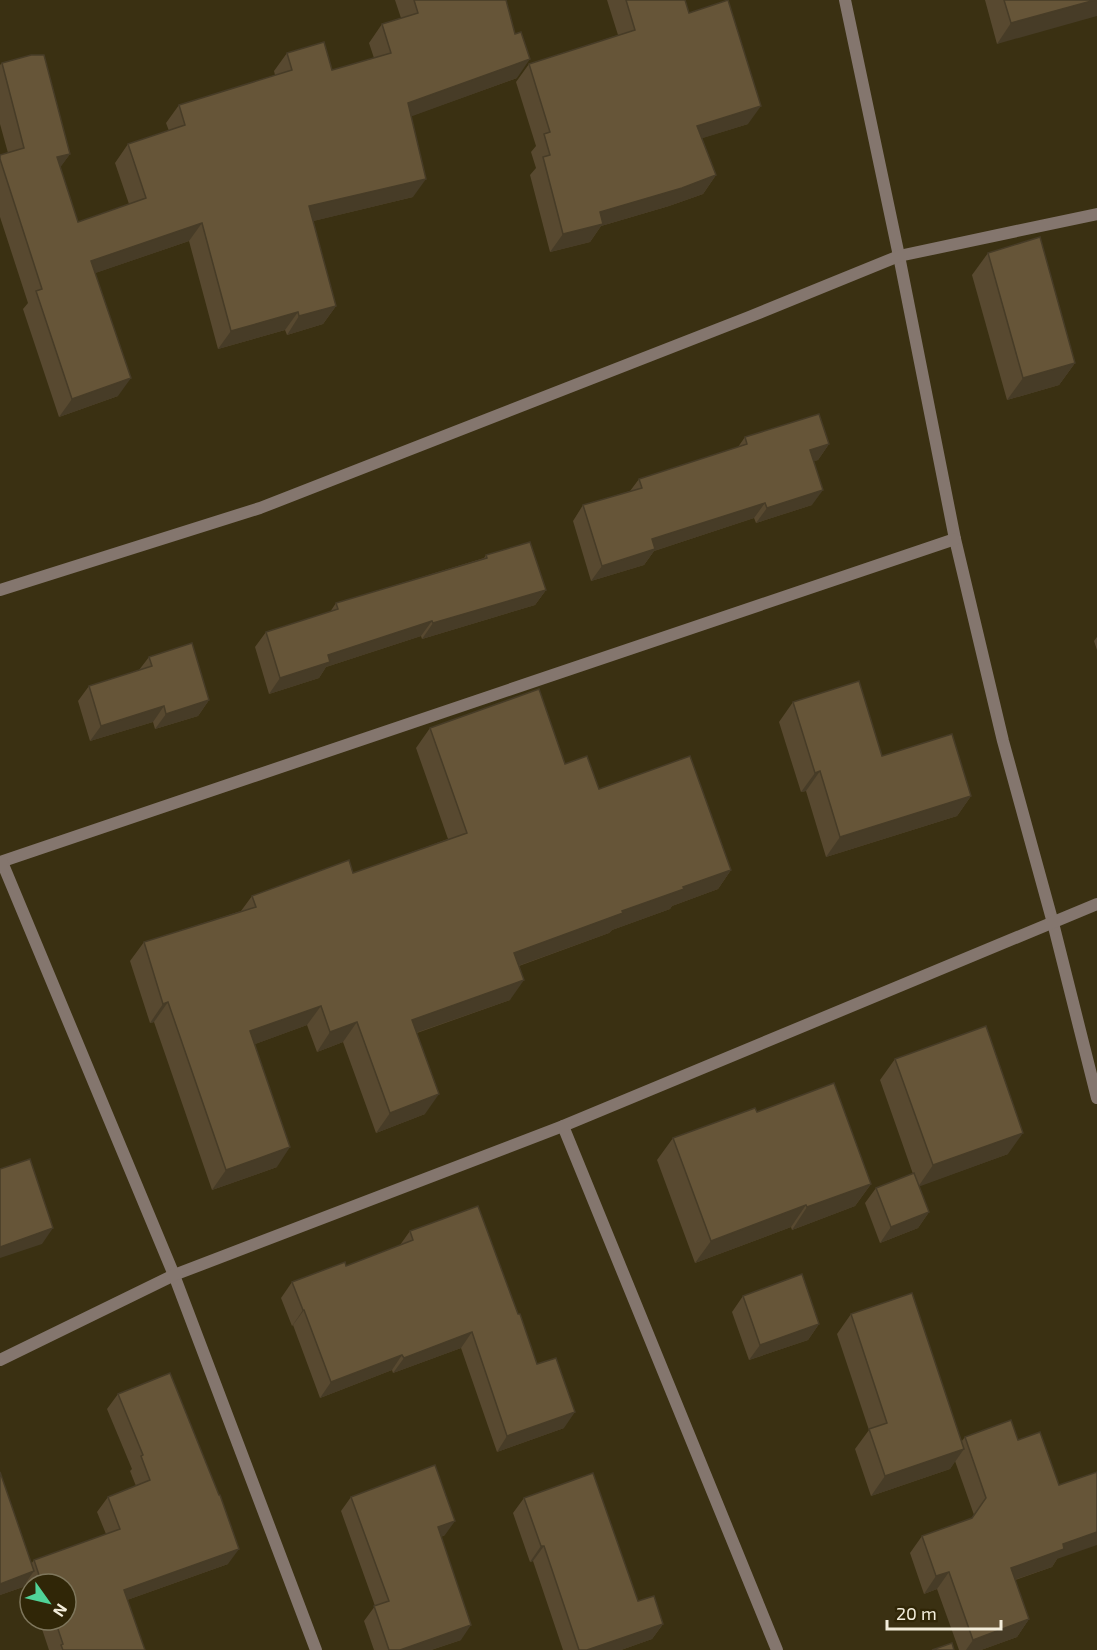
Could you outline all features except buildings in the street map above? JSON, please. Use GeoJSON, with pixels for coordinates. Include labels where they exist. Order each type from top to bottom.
{"type":"FeatureCollection","features":[{"type":"Feature","properties":{"kind":"street"},"geometry":{"type":"LineString","coordinates":[[845,0],[955,539],[1003,741],[1053,923],[1097,1098]]}},
{"type":"Feature","properties":{"kind":"street"},"geometry":{"type":"LineString","coordinates":[[0,590],[260,508],[899,256],[1097,214]]}},
{"type":"Feature","properties":{"kind":"street"},"geometry":{"type":"LineString","coordinates":[[316,1650],[174,1275],[1,862],[955,539]]}},
{"type":"Feature","properties":{"kind":"street"},"geometry":{"type":"LineString","coordinates":[[0,1360],[174,1275],[563,1126],[1097,904]]}},
{"type":"Feature","properties":{"kind":"street"},"geometry":{"type":"LineString","coordinates":[[563,1126],[777,1650]]}}]}
